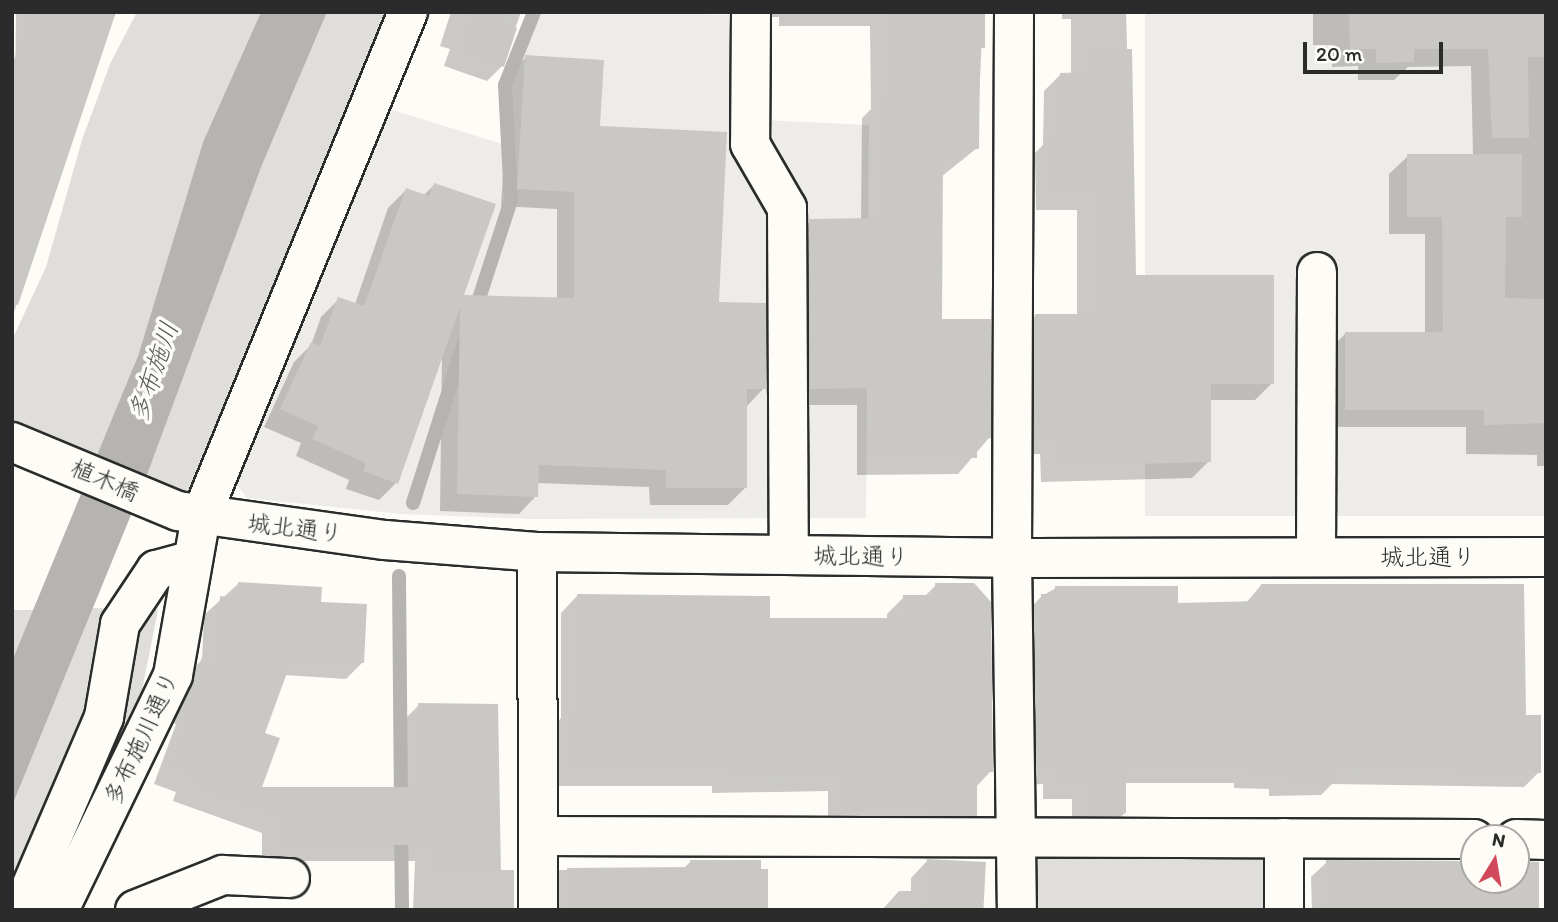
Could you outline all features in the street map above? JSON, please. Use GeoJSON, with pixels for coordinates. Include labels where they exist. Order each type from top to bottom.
{"type":"FeatureCollection","features":[{"type":"Feature","properties":{"kind":"street","name":"多布施川通り"},"geometry":{"type":"LineString","coordinates":[[59,910],[173,675],[194,560],[190,514],[408,12]]}},
{"type":"Feature","properties":{"kind":"street"},"geometry":{"type":"LineString","coordinates":[[751,12],[750,144],[787,208],[789,555]]}},
{"type":"Feature","properties":{"kind":"street"},"geometry":{"type":"LineString","coordinates":[[1014,12],[1012,558],[1017,910]]}},
{"type":"Feature","properties":{"kind":"street"},"geometry":{"type":"LineString","coordinates":[[1316,557],[1317,272]]}},
{"type":"Feature","properties":{"kind":"street","name":"植木橋"},"geometry":{"type":"LineString","coordinates":[[21,446],[190,514]]}},
{"type":"Feature","properties":{"kind":"street","name":"城北通り"},"geometry":{"type":"LineString","coordinates":[[190,514],[385,540],[537,552],[1012,558],[1546,557]]}},
{"type":"Feature","properties":{"kind":"street"},"geometry":{"type":"LineString","coordinates":[[537,552],[537,910]]}},
{"type":"Feature","properties":{"kind":"street"},"geometry":{"type":"LineString","coordinates":[[21,910],[104,717],[120,624],[156,570],[194,560]]}},
{"type":"Feature","properties":{"kind":"street"},"geometry":{"type":"LineString","coordinates":[[538,835],[1460,839]]}},
{"type":"Feature","properties":{"kind":"street"},"geometry":{"type":"LineString","coordinates":[[1284,838],[1284,910]]}},
{"type":"Feature","properties":{"kind":"street"},"geometry":{"type":"LineString","coordinates":[[135,910],[223,875],[290,878]]}},
{"type":"Feature","properties":{"kind":"shaded area"},"geometry":{"type":"Polygon","coordinates":[[[137,12],[261,12],[203,142],[138,356],[98,459],[12,425],[12,340],[46,267],[82,140],[110,64],[137,12]]]}},
{"type":"Feature","properties":{"kind":"shaded area"},"geometry":{"type":"Polygon","coordinates":[[[327,12],[385,12],[204,467],[189,494],[144,483],[262,165],[327,12]]]}},
{"type":"Feature","properties":{"kind":"shaded area"},"geometry":{"type":"Polygon","coordinates":[[[541,12],[739,15],[738,119],[869,125],[866,518],[532,519],[402,514],[247,498],[234,481],[383,107],[512,147],[509,83],[541,12]]]}},
{"type":"Feature","properties":{"kind":"shaded area"},"geometry":{"type":"Polygon","coordinates":[[[1145,12],[1546,12],[1546,516],[1145,516],[1145,12]]]}},
{"type":"Feature","properties":{"kind":"shaded area"},"geometry":{"type":"Polygon","coordinates":[[[93,608],[158,610],[140,700],[39,910],[12,910],[12,806],[93,608]]]}},
{"type":"Feature","properties":{"kind":"shaded area"},"geometry":{"type":"Polygon","coordinates":[[[12,610],[34,610],[12,661],[12,610]]]}},
{"type":"Feature","properties":{"kind":"shaded area"},"geometry":{"type":"Polygon","coordinates":[[[1030,850],[1267,850],[1267,910],[1030,910],[1030,850]]]}},
{"type":"Feature","properties":{"kind":"water","name":"多布施川"},"geometry":{"type":"Polygon","coordinates":[[[261,12],[327,12],[262,165],[144,483],[12,806],[12,661],[138,356],[203,142],[261,12]]]}},
{"type":"Feature","properties":{"kind":"building"},"geometry":{"type":"Polygon","coordinates":[[[31,12],[116,12],[18,305],[12,304],[12,65],[31,12]]]}},
{"type":"Feature","properties":{"kind":"building"},"geometry":{"type":"Polygon","coordinates":[[[471,12],[510,12],[506,24],[517,28],[504,67],[458,51],[471,12]]]}},
{"type":"Feature","properties":{"kind":"building"},"geometry":{"type":"Polygon","coordinates":[[[887,12],[985,12],[985,48],[980,48],[979,149],[957,149],[957,163],[943,163],[942,319],[991,319],[991,438],[977,439],[977,458],[874,459],[873,388],[810,389],[809,219],[878,218],[879,99],[887,99],[887,12]]]}},
{"type":"Feature","properties":{"kind":"building"},"geometry":{"type":"Polygon","coordinates":[[[1349,12],[1546,12],[1546,57],[1528,57],[1529,138],[1492,138],[1488,49],[1414,49],[1414,62],[1376,63],[1376,49],[1350,49],[1349,12]]]}},
{"type":"Feature","properties":{"kind":"building"},"geometry":{"type":"Polygon","coordinates":[[[1087,49],[1132,49],[1136,275],[1274,275],[1274,384],[1211,384],[1211,462],[1057,466],[1057,438],[1034,438],[1035,314],[1094,314],[1093,193],[1052,193],[1052,134],[1059,134],[1060,73],[1087,72],[1087,49]]]}},
{"type":"Feature","properties":{"kind":"building"},"geometry":{"type":"Polygon","coordinates":[[[525,55],[604,60],[600,126],[727,132],[719,302],[766,303],[766,389],[747,389],[747,488],[666,488],[666,470],[539,465],[538,497],[457,494],[460,307],[398,484],[363,471],[366,463],[312,439],[318,426],[280,409],[311,342],[320,346],[338,297],[364,306],[406,188],[429,196],[434,183],[496,204],[464,295],[574,298],[574,192],[517,189],[525,55]]]}},
{"type":"Feature","properties":{"kind":"building"},"geometry":{"type":"Polygon","coordinates":[[[1407,154],[1522,154],[1522,217],[1506,217],[1505,298],[1546,299],[1546,423],[1484,425],[1484,410],[1345,410],[1345,332],[1443,332],[1442,217],[1407,217],[1407,154]]]}},
{"type":"Feature","properties":{"kind":"building"},"geometry":{"type":"Polygon","coordinates":[[[238,582],[322,587],[321,602],[367,604],[364,663],[292,659],[265,733],[280,738],[262,787],[418,787],[418,703],[498,704],[501,875],[431,875],[431,845],[278,845],[278,817],[188,784],[191,775],[169,767],[191,707],[184,705],[202,657],[217,663],[220,596],[237,598],[238,582]]]}},
{"type":"Feature","properties":{"kind":"building"},"geometry":{"type":"Polygon","coordinates":[[[935,583],[974,583],[991,602],[993,772],[977,772],[977,816],[927,815],[927,810],[844,811],[844,775],[728,777],[728,771],[570,771],[570,707],[577,707],[577,594],[770,596],[770,618],[903,618],[903,595],[935,595],[935,583]]]}},
{"type":"Feature","properties":{"kind":"building"},"geometry":{"type":"Polygon","coordinates":[[[1261,584],[1524,584],[1526,715],[1541,715],[1541,773],[1338,769],[1338,781],[1283,781],[1283,774],[1248,774],[1248,768],[1126,769],[1126,813],[1086,813],[1086,784],[1057,784],[1057,770],[1037,770],[1035,652],[1040,658],[1041,594],[1055,594],[1055,586],[1178,586],[1178,603],[1260,601],[1261,584]]]}},
{"type":"Feature","properties":{"kind":"building"},"geometry":{"type":"Polygon","coordinates":[[[927,859],[986,862],[983,910],[924,910],[927,859]]]}},
{"type":"Feature","properties":{"kind":"building"},"geometry":{"type":"Polygon","coordinates":[[[690,860],[761,860],[761,869],[768,869],[768,910],[568,910],[567,868],[690,867],[690,860]]]}},
{"type":"Feature","properties":{"kind":"building"},"geometry":{"type":"Polygon","coordinates":[[[1326,860],[1460,861],[1460,894],[1530,894],[1530,862],[1539,862],[1539,910],[1326,910],[1326,860]]]}},
{"type":"Feature","properties":{"kind":"waterway"},"geometry":{"type":"LineString","coordinates":[[474,314],[511,200],[505,85],[534,12]]}},
{"type":"Feature","properties":{"kind":"waterway"},"geometry":{"type":"LineString","coordinates":[[413,503],[464,343]]}},
{"type":"Feature","properties":{"kind":"waterway"},"geometry":{"type":"LineString","coordinates":[[399,576],[401,806]]}},
{"type":"Feature","properties":{"kind":"waterway"},"geometry":{"type":"LineString","coordinates":[[401,826],[402,910]]}}]}
